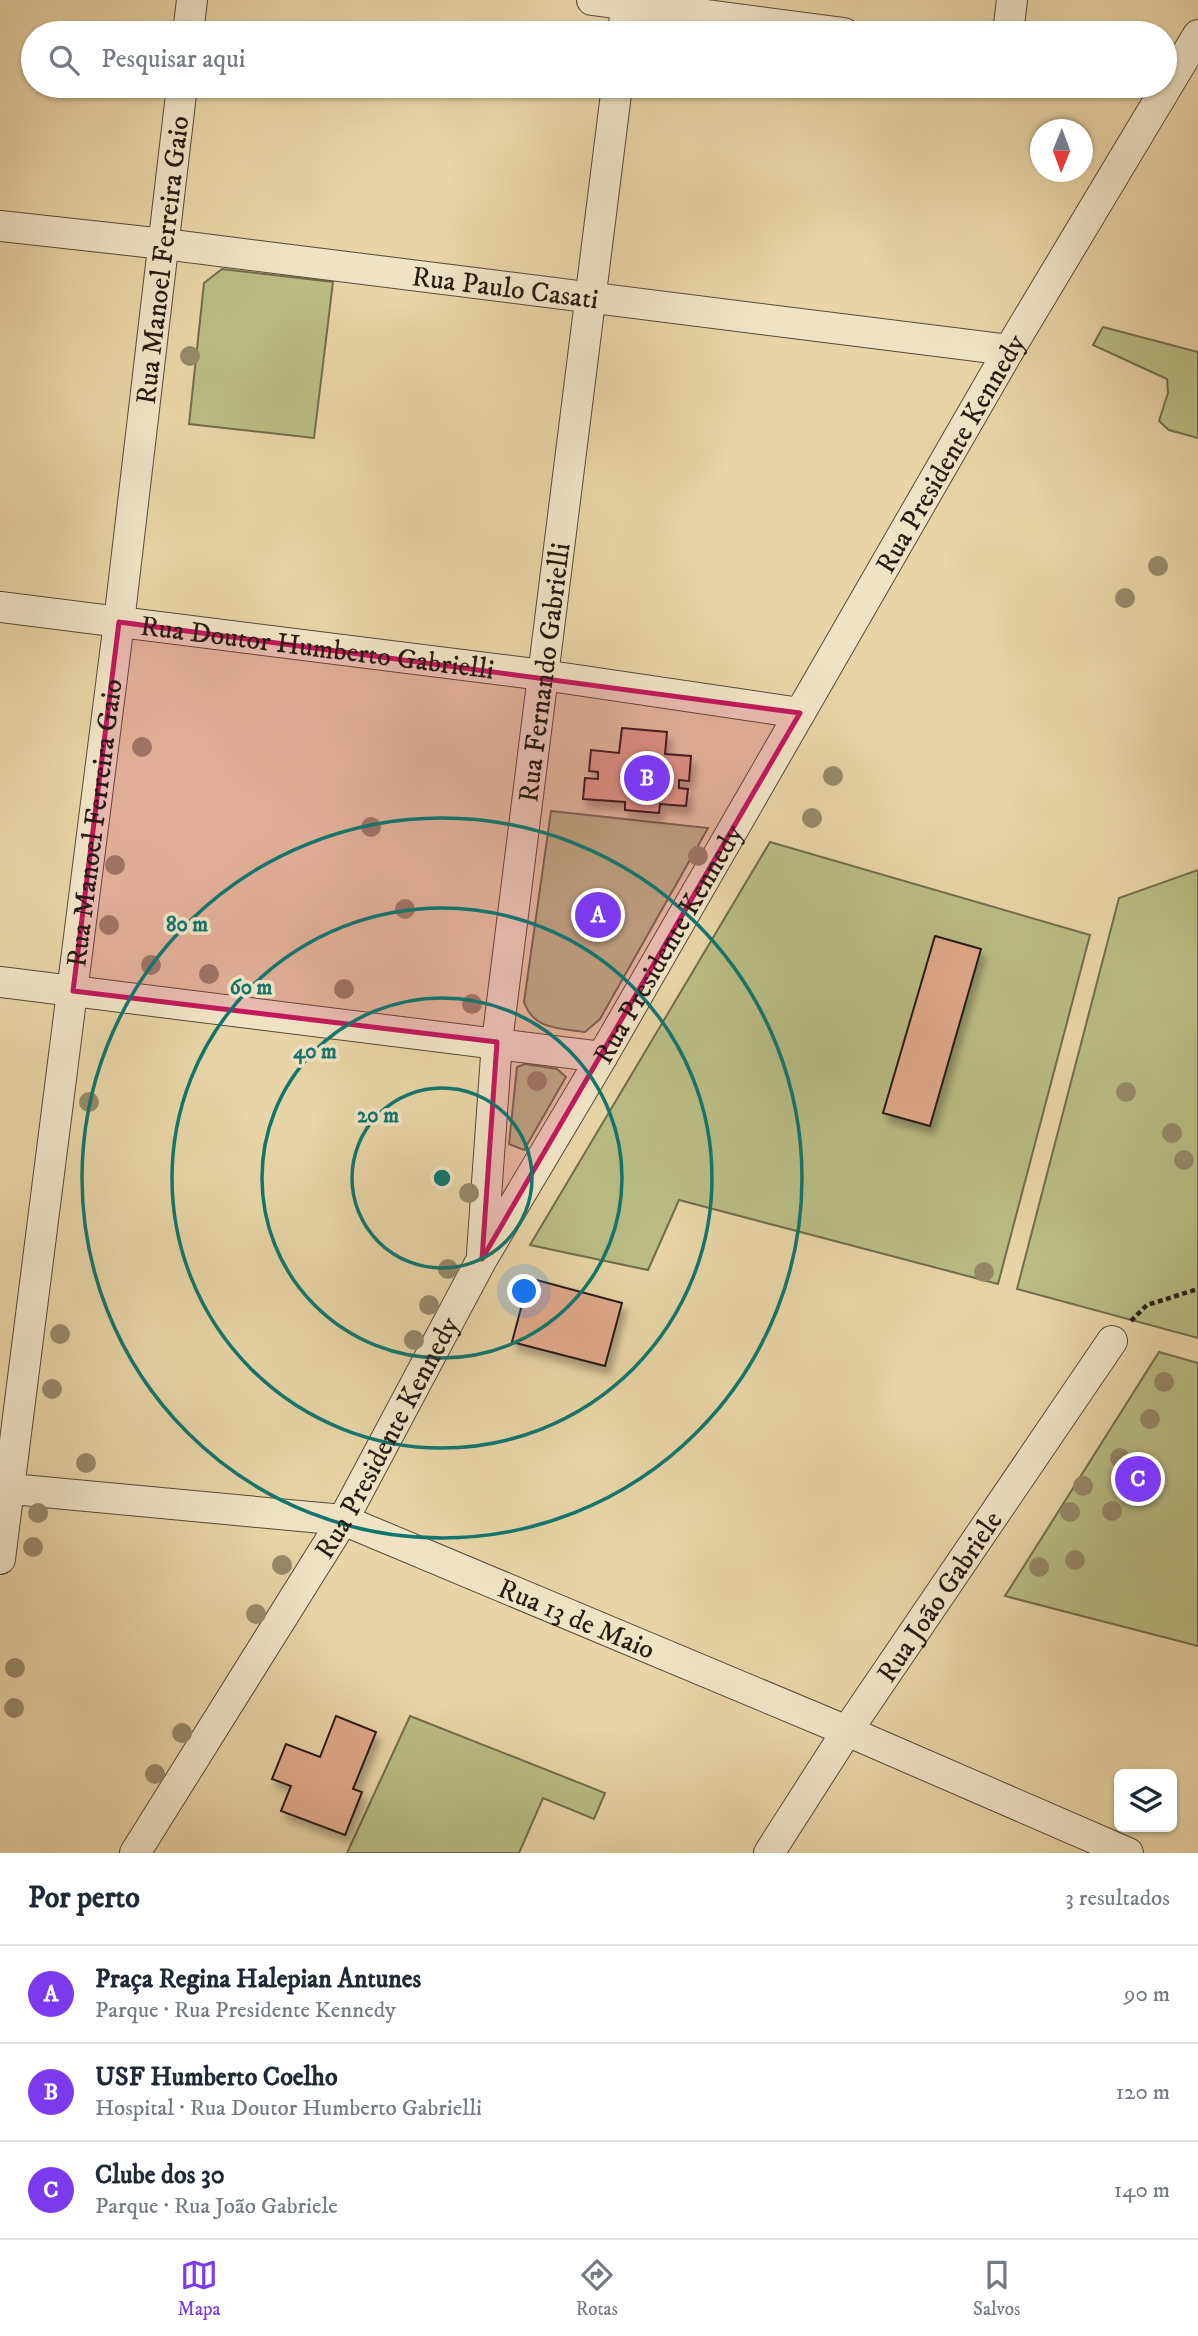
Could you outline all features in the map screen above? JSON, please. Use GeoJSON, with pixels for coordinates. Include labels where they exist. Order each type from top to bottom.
{"type":"FeatureCollection","features":[{"type":"Feature","properties":{"kind":"street"},"geometry":{"type":"LineString","coordinates":[[189,21],[192,0]]}},
{"type":"Feature","properties":{"kind":"street"},"geometry":{"type":"LineString","coordinates":[[592,0],[625,13],[713,21]]}},
{"type":"Feature","properties":{"kind":"street"},"geometry":{"type":"LineString","coordinates":[[1009,21],[1012,0]]}},
{"type":"Feature","properties":{"kind":"street","name":"Rua Presidente Kennedy"},"geometry":{"type":"LineString","coordinates":[[1177,61],[1198,35]]}},
{"type":"Feature","properties":{"kind":"street","name":"Rua Manoel Ferreira Gaio"},"geometry":{"type":"LineString","coordinates":[[0,1559],[4,1488],[73,991],[120,622],[181,98]]}},
{"type":"Feature","properties":{"kind":"street","name":"Rua Fernando Gabrielli"},"geometry":{"type":"LineString","coordinates":[[482,1259],[498,1042],[616,98]]}},
{"type":"Feature","properties":{"kind":"street","name":"Rua Presidente Kennedy"},"geometry":{"type":"LineString","coordinates":[[135,1853],[342,1520],[482,1259],[602,1057],[1154,98]]}},
{"type":"Feature","properties":{"kind":"street","name":"Rua Paulo Casati"},"geometry":{"type":"LineString","coordinates":[[0,226],[592,296],[1009,350]]}},
{"type":"Feature","properties":{"kind":"street","name":"Rua Doutor Humberto Gabrielli"},"geometry":{"type":"LineString","coordinates":[[0,607],[543,675],[800,713]]}},
{"type":"Feature","properties":{"kind":"street"},"geometry":{"type":"LineString","coordinates":[[0,982],[602,1057]]}},
{"type":"Feature","properties":{"kind":"street","name":"Rua João Gabriele"},"geometry":{"type":"LineString","coordinates":[[769,1853],[846,1731],[1112,1341]]}},
{"type":"Feature","properties":{"kind":"street","name":"Rua 13 de Maio"},"geometry":{"type":"LineString","coordinates":[[4,1488],[342,1520],[846,1731],[1128,1853]]}},
{"type":"Feature","properties":{"kind":"path"},"geometry":{"type":"LineString","coordinates":[[1112,1341],[1147,1305],[1198,1289]]}},
{"type":"Feature","properties":{"kind":"highlighted area"},"geometry":{"type":"Polygon","coordinates":[[[119,622],[800,713],[482,1259],[497,1042],[73,991],[119,622]]]}},
{"type":"Feature","properties":{"kind":"green space"},"geometry":{"type":"Polygon","coordinates":[[[222,269],[333,282],[314,438],[189,424],[204,283],[222,269]]]}},
{"type":"Feature","properties":{"kind":"green space"},"geometry":{"type":"Polygon","coordinates":[[[1103,327],[1198,352],[1198,438],[1169,430],[1159,421],[1168,393],[1167,379],[1093,345],[1103,327]]]}},
{"type":"Feature","properties":{"kind":"green space"},"geometry":{"type":"Polygon","coordinates":[[[551,811],[708,828],[600,1019],[585,1032],[541,1023],[528,1011],[524,1002],[551,811]]]}},
{"type":"Feature","properties":{"kind":"green space"},"geometry":{"type":"Polygon","coordinates":[[[770,842],[1090,935],[998,1284],[679,1200],[648,1270],[530,1245],[770,842]]]}},
{"type":"Feature","properties":{"kind":"green space"},"geometry":{"type":"Polygon","coordinates":[[[1198,870],[1198,1338],[1017,1289],[1119,898],[1198,870]]]}},
{"type":"Feature","properties":{"kind":"green space"},"geometry":{"type":"Polygon","coordinates":[[[525,1064],[557,1069],[566,1077],[524,1150],[509,1144],[517,1067],[525,1064]]]}},
{"type":"Feature","properties":{"kind":"green space"},"geometry":{"type":"Polygon","coordinates":[[[1159,1352],[1198,1363],[1198,1646],[1005,1596],[1159,1352]]]}},
{"type":"Feature","properties":{"kind":"green space"},"geometry":{"type":"Polygon","coordinates":[[[410,1716],[605,1793],[594,1819],[543,1798],[519,1853],[347,1853],[410,1716]]]}},
{"type":"Feature","properties":{"kind":"building"},"geometry":{"type":"Polygon","coordinates":[[[622,728],[667,732],[665,754],[691,756],[689,781],[679,780],[679,788],[688,789],[686,806],[660,804],[659,813],[625,810],[625,802],[583,799],[585,778],[598,779],[598,772],[589,771],[591,750],[619,753],[622,728]]]}},
{"type":"Feature","properties":{"kind":"building"},"geometry":{"type":"Polygon","coordinates":[[[935,936],[981,949],[930,1126],[883,1113],[935,936]]]}},
{"type":"Feature","properties":{"kind":"building"},"geometry":{"type":"Polygon","coordinates":[[[529,1278],[622,1303],[605,1366],[512,1342],[529,1278]]]}},
{"type":"Feature","properties":{"kind":"building"},"geometry":{"type":"Polygon","coordinates":[[[336,1716],[376,1732],[353,1789],[362,1792],[345,1835],[281,1811],[291,1786],[272,1779],[286,1744],[320,1757],[336,1716]]]}},
{"type":"Feature","properties":{"kind":"place","name":"USF Humberto Coelho"},"geometry":{"type":"Point","coordinates":[647,778]}},
{"type":"Feature","properties":{"kind":"place","name":"Praça Regina Halepian Antunes"},"geometry":{"type":"Point","coordinates":[598,915]}},
{"type":"Feature","properties":{"kind":"place","name":"Clube dos 30"},"geometry":{"type":"Point","coordinates":[1138,1479]}}]}
